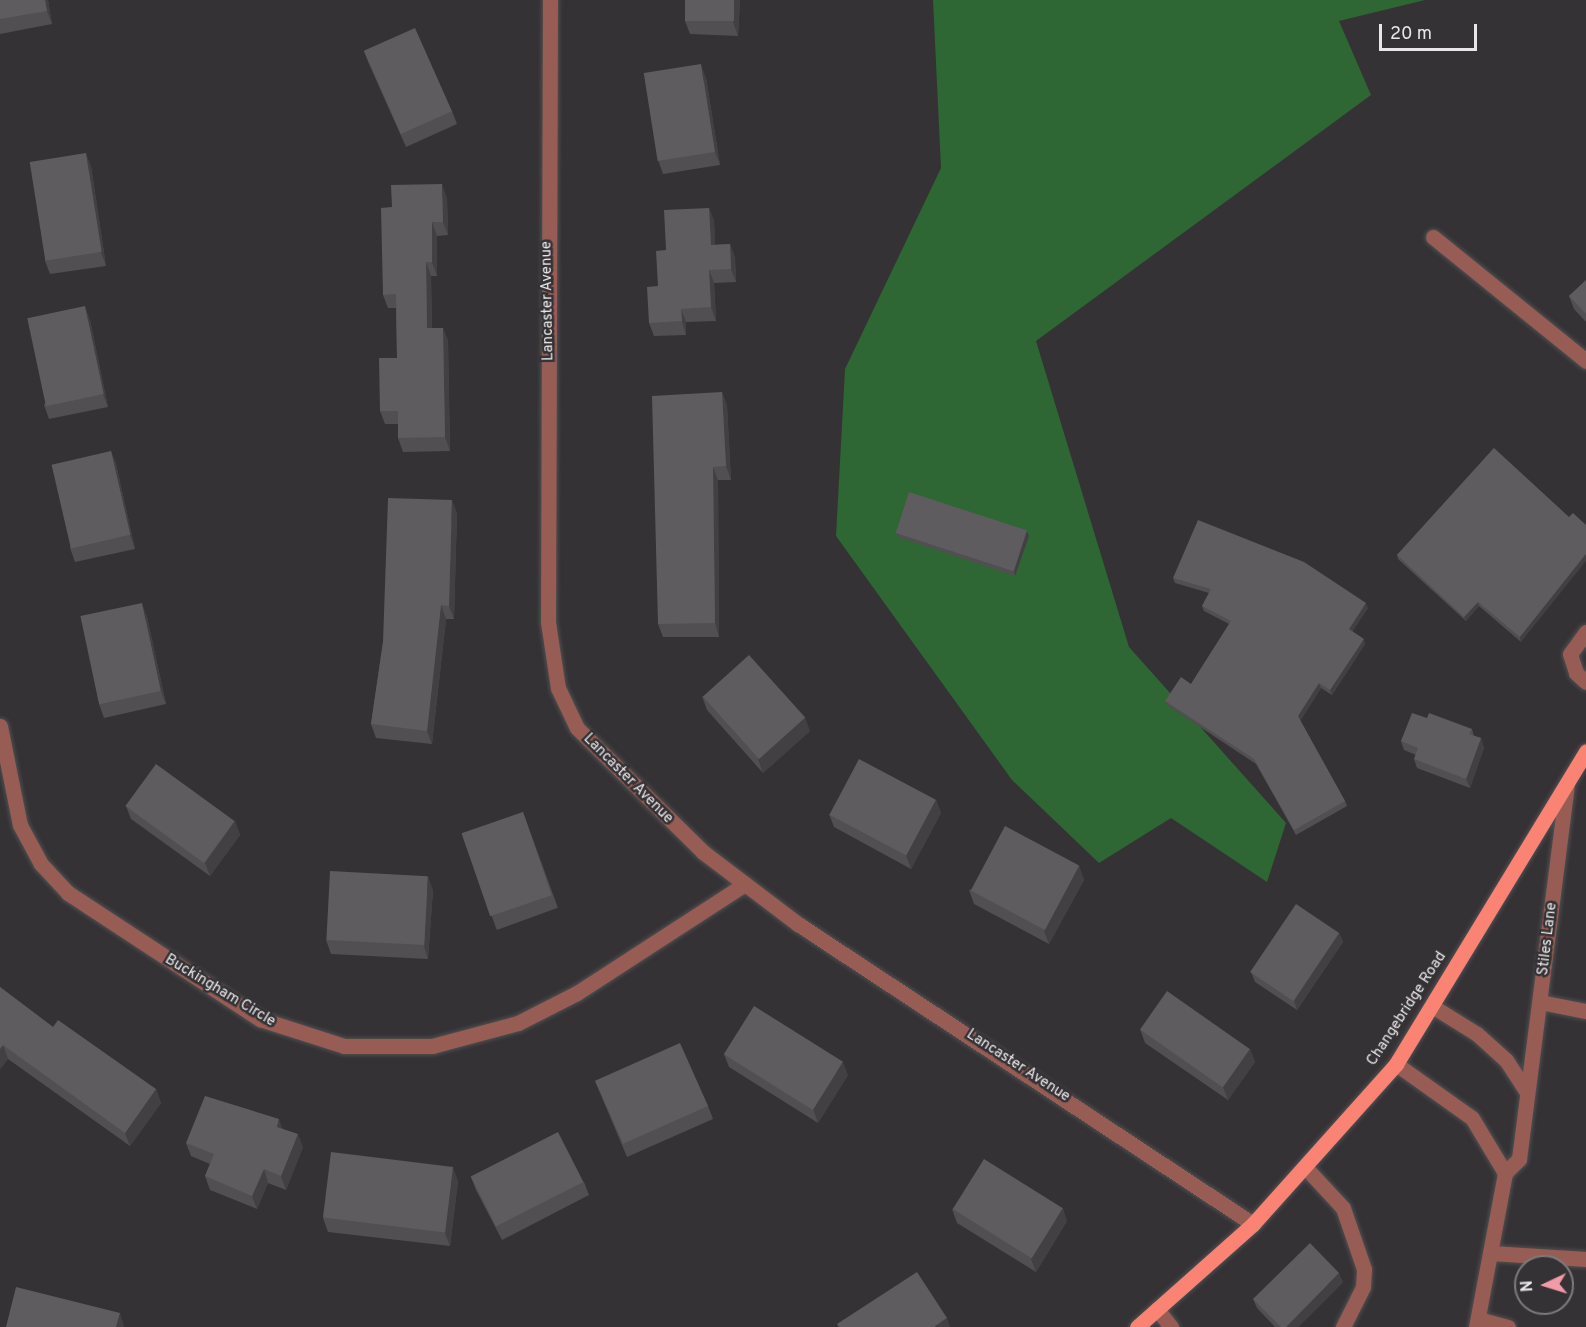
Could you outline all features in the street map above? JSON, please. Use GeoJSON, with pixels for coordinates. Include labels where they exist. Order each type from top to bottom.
{"type":"FeatureCollection","features":[{"type":"Feature","properties":{"kind":"main road","name":"Changebridge Road"},"geometry":{"type":"LineString","coordinates":[[1137,1327],[1253,1224],[1306,1168],[1396,1064],[1586,751]]}},
{"type":"Feature","properties":{"kind":"street","name":"Lancaster Avenue"},"geometry":{"type":"LineString","coordinates":[[550,0],[551,661],[577,728],[703,852],[745,884],[1253,1224]]}},
{"type":"Feature","properties":{"kind":"street"},"geometry":{"type":"LineString","coordinates":[[1433,237],[1586,361]]}},
{"type":"Feature","properties":{"kind":"street"},"geometry":{"type":"LineString","coordinates":[[1586,632],[1570,654],[1576,673],[1586,682]]}},
{"type":"Feature","properties":{"kind":"street","name":"Buckingham Circle"},"geometry":{"type":"LineString","coordinates":[[0,726],[20,825],[41,864],[68,893],[260,1019],[344,1046],[432,1046],[518,1023],[577,993],[745,884]]}},
{"type":"Feature","properties":{"kind":"street","name":"Stiles Lane"},"geometry":{"type":"LineString","coordinates":[[1477,1323],[1505,1173],[1519,1159],[1566,785]]}},
{"type":"Feature","properties":{"kind":"street"},"geometry":{"type":"LineString","coordinates":[[1540,1002],[1586,1011]]}},
{"type":"Feature","properties":{"kind":"street"},"geometry":{"type":"LineString","coordinates":[[1432,1006],[1492,1047],[1527,1092]]}},
{"type":"Feature","properties":{"kind":"street"},"geometry":{"type":"LineString","coordinates":[[1396,1064],[1472,1118],[1505,1173]]}},
{"type":"Feature","properties":{"kind":"street"},"geometry":{"type":"LineString","coordinates":[[1306,1168],[1343,1209],[1364,1269],[1363,1287],[1343,1327]]}},
{"type":"Feature","properties":{"kind":"street"},"geometry":{"type":"LineString","coordinates":[[1491,1252],[1586,1260]]}},
{"type":"Feature","properties":{"kind":"street"},"geometry":{"type":"LineString","coordinates":[[1156,1310],[1171,1327]]}},
{"type":"Feature","properties":{"kind":"street"},"geometry":{"type":"LineString","coordinates":[[1477,1323],[1508,1327]]}},
{"type":"Feature","properties":{"kind":"green space"},"geometry":{"type":"Polygon","coordinates":[[[933,0],[1425,0],[1339,21],[1371,95],[1036,341],[1129,647],[1286,823],[1267,882],[1171,818],[1099,863],[1012,780],[836,536],[845,369],[941,168],[933,0]]]}},
{"type":"Feature","properties":{"kind":"building"},"geometry":{"type":"Polygon","coordinates":[[[0,0],[45,0],[47,11],[0,19],[0,0]]]}},
{"type":"Feature","properties":{"kind":"building"},"geometry":{"type":"Polygon","coordinates":[[[685,0],[734,0],[734,21],[685,21],[685,0]]]}},
{"type":"Feature","properties":{"kind":"building"},"geometry":{"type":"Polygon","coordinates":[[[415,28],[452,111],[401,134],[364,51],[415,28]]]}},
{"type":"Feature","properties":{"kind":"building"},"geometry":{"type":"Polygon","coordinates":[[[701,64],[715,152],[658,161],[644,73],[701,64]]]}},
{"type":"Feature","properties":{"kind":"building"},"geometry":{"type":"Polygon","coordinates":[[[86,153],[102,252],[45,261],[30,162],[86,153]]]}},
{"type":"Feature","properties":{"kind":"building"},"geometry":{"type":"Polygon","coordinates":[[[442,184],[443,222],[432,222],[432,262],[426,262],[427,328],[443,328],[445,437],[398,438],[398,411],[380,411],[379,358],[397,358],[396,294],[383,295],[381,208],[392,207],[391,185],[442,184]]]}},
{"type":"Feature","properties":{"kind":"building"},"geometry":{"type":"Polygon","coordinates":[[[709,208],[711,245],[730,244],[731,269],[709,270],[711,307],[681,309],[682,321],[649,323],[647,287],[658,286],[656,251],[666,250],[664,210],[709,208]]]}},
{"type":"Feature","properties":{"kind":"building"},"geometry":{"type":"Polygon","coordinates":[[[1586,280],[1586,314],[1569,296],[1586,280]]]}},
{"type":"Feature","properties":{"kind":"building"},"geometry":{"type":"Polygon","coordinates":[[[85,306],[104,394],[46,406],[27,318],[85,306]]]}},
{"type":"Feature","properties":{"kind":"building"},"geometry":{"type":"Polygon","coordinates":[[[722,392],[726,466],[713,467],[715,623],[658,624],[652,396],[722,392]]]}},
{"type":"Feature","properties":{"kind":"building"},"geometry":{"type":"Polygon","coordinates":[[[1494,448],[1569,517],[1573,513],[1586,525],[1586,554],[1520,637],[1478,602],[1464,617],[1397,555],[1494,448]]]}},
{"type":"Feature","properties":{"kind":"building"},"geometry":{"type":"Polygon","coordinates":[[[111,451],[130,535],[71,549],[52,465],[111,451]]]}},
{"type":"Feature","properties":{"kind":"building"},"geometry":{"type":"Polygon","coordinates":[[[909,492],[1027,530],[1014,571],[896,533],[909,492]]]}},
{"type":"Feature","properties":{"kind":"building"},"geometry":{"type":"Polygon","coordinates":[[[388,498],[452,500],[449,606],[441,605],[427,731],[371,724],[383,642],[388,498]]]}},
{"type":"Feature","properties":{"kind":"building"},"geometry":{"type":"Polygon","coordinates":[[[1198,520],[1304,562],[1366,603],[1349,629],[1364,639],[1330,690],[1319,683],[1298,716],[1345,801],[1294,830],[1254,759],[1165,701],[1181,677],[1191,684],[1231,621],[1202,606],[1211,589],[1173,578],[1198,520]]]}},
{"type":"Feature","properties":{"kind":"building"},"geometry":{"type":"Polygon","coordinates":[[[142,603],[161,691],[99,704],[80,616],[142,603]]]}},
{"type":"Feature","properties":{"kind":"building"},"geometry":{"type":"Polygon","coordinates":[[[749,655],[805,717],[759,759],[703,696],[749,655]]]}},
{"type":"Feature","properties":{"kind":"building"},"geometry":{"type":"Polygon","coordinates":[[[1412,713],[1427,718],[1429,713],[1472,729],[1469,734],[1481,738],[1466,779],[1414,759],[1418,748],[1401,741],[1412,713]]]}},
{"type":"Feature","properties":{"kind":"building"},"geometry":{"type":"Polygon","coordinates":[[[859,759],[936,800],[906,855],[829,815],[859,759]]]}},
{"type":"Feature","properties":{"kind":"building"},"geometry":{"type":"Polygon","coordinates":[[[156,764],[234,821],[204,863],[125,806],[156,764]]]}},
{"type":"Feature","properties":{"kind":"building"},"geometry":{"type":"Polygon","coordinates":[[[523,812],[552,895],[490,916],[462,833],[523,812]]]}},
{"type":"Feature","properties":{"kind":"building"},"geometry":{"type":"Polygon","coordinates":[[[1005,826],[1079,865],[1045,930],[971,890],[1005,826]]]}},
{"type":"Feature","properties":{"kind":"building"},"geometry":{"type":"Polygon","coordinates":[[[330,871],[428,876],[424,945],[326,940],[330,871]]]}},
{"type":"Feature","properties":{"kind":"building"},"geometry":{"type":"Polygon","coordinates":[[[1296,904],[1339,933],[1293,1001],[1250,972],[1296,904]]]}},
{"type":"Feature","properties":{"kind":"building"},"geometry":{"type":"Polygon","coordinates":[[[0,987],[53,1027],[58,1020],[156,1089],[125,1133],[3,1045],[0,1049],[0,987]]]}},
{"type":"Feature","properties":{"kind":"building"},"geometry":{"type":"Polygon","coordinates":[[[1167,991],[1250,1049],[1223,1087],[1140,1030],[1167,991]]]}},
{"type":"Feature","properties":{"kind":"building"},"geometry":{"type":"Polygon","coordinates":[[[754,1006],[843,1062],[813,1110],[724,1054],[754,1006]]]}},
{"type":"Feature","properties":{"kind":"building"},"geometry":{"type":"Polygon","coordinates":[[[680,1043],[708,1106],[623,1144],[595,1081],[680,1043]]]}},
{"type":"Feature","properties":{"kind":"building"},"geometry":{"type":"Polygon","coordinates":[[[205,1096],[279,1119],[277,1127],[298,1134],[281,1176],[264,1169],[252,1196],[205,1176],[214,1154],[186,1143],[205,1096]]]}},
{"type":"Feature","properties":{"kind":"building"},"geometry":{"type":"Polygon","coordinates":[[[558,1132],[583,1182],[496,1226],[471,1176],[558,1132]]]}},
{"type":"Feature","properties":{"kind":"building"},"geometry":{"type":"Polygon","coordinates":[[[331,1152],[453,1167],[445,1232],[323,1218],[331,1152]]]}},
{"type":"Feature","properties":{"kind":"building"},"geometry":{"type":"Polygon","coordinates":[[[984,1159],[1063,1208],[1032,1258],[953,1209],[984,1159]]]}},
{"type":"Feature","properties":{"kind":"building"},"geometry":{"type":"Polygon","coordinates":[[[1310,1243],[1339,1273],[1286,1327],[1281,1327],[1253,1299],[1310,1243]]]}},
{"type":"Feature","properties":{"kind":"building"},"geometry":{"type":"Polygon","coordinates":[[[917,1272],[947,1318],[934,1327],[839,1327],[837,1324],[917,1272]]]}},
{"type":"Feature","properties":{"kind":"building"},"geometry":{"type":"Polygon","coordinates":[[[16,1287],[120,1313],[116,1327],[6,1327],[16,1287]]]}}]}
